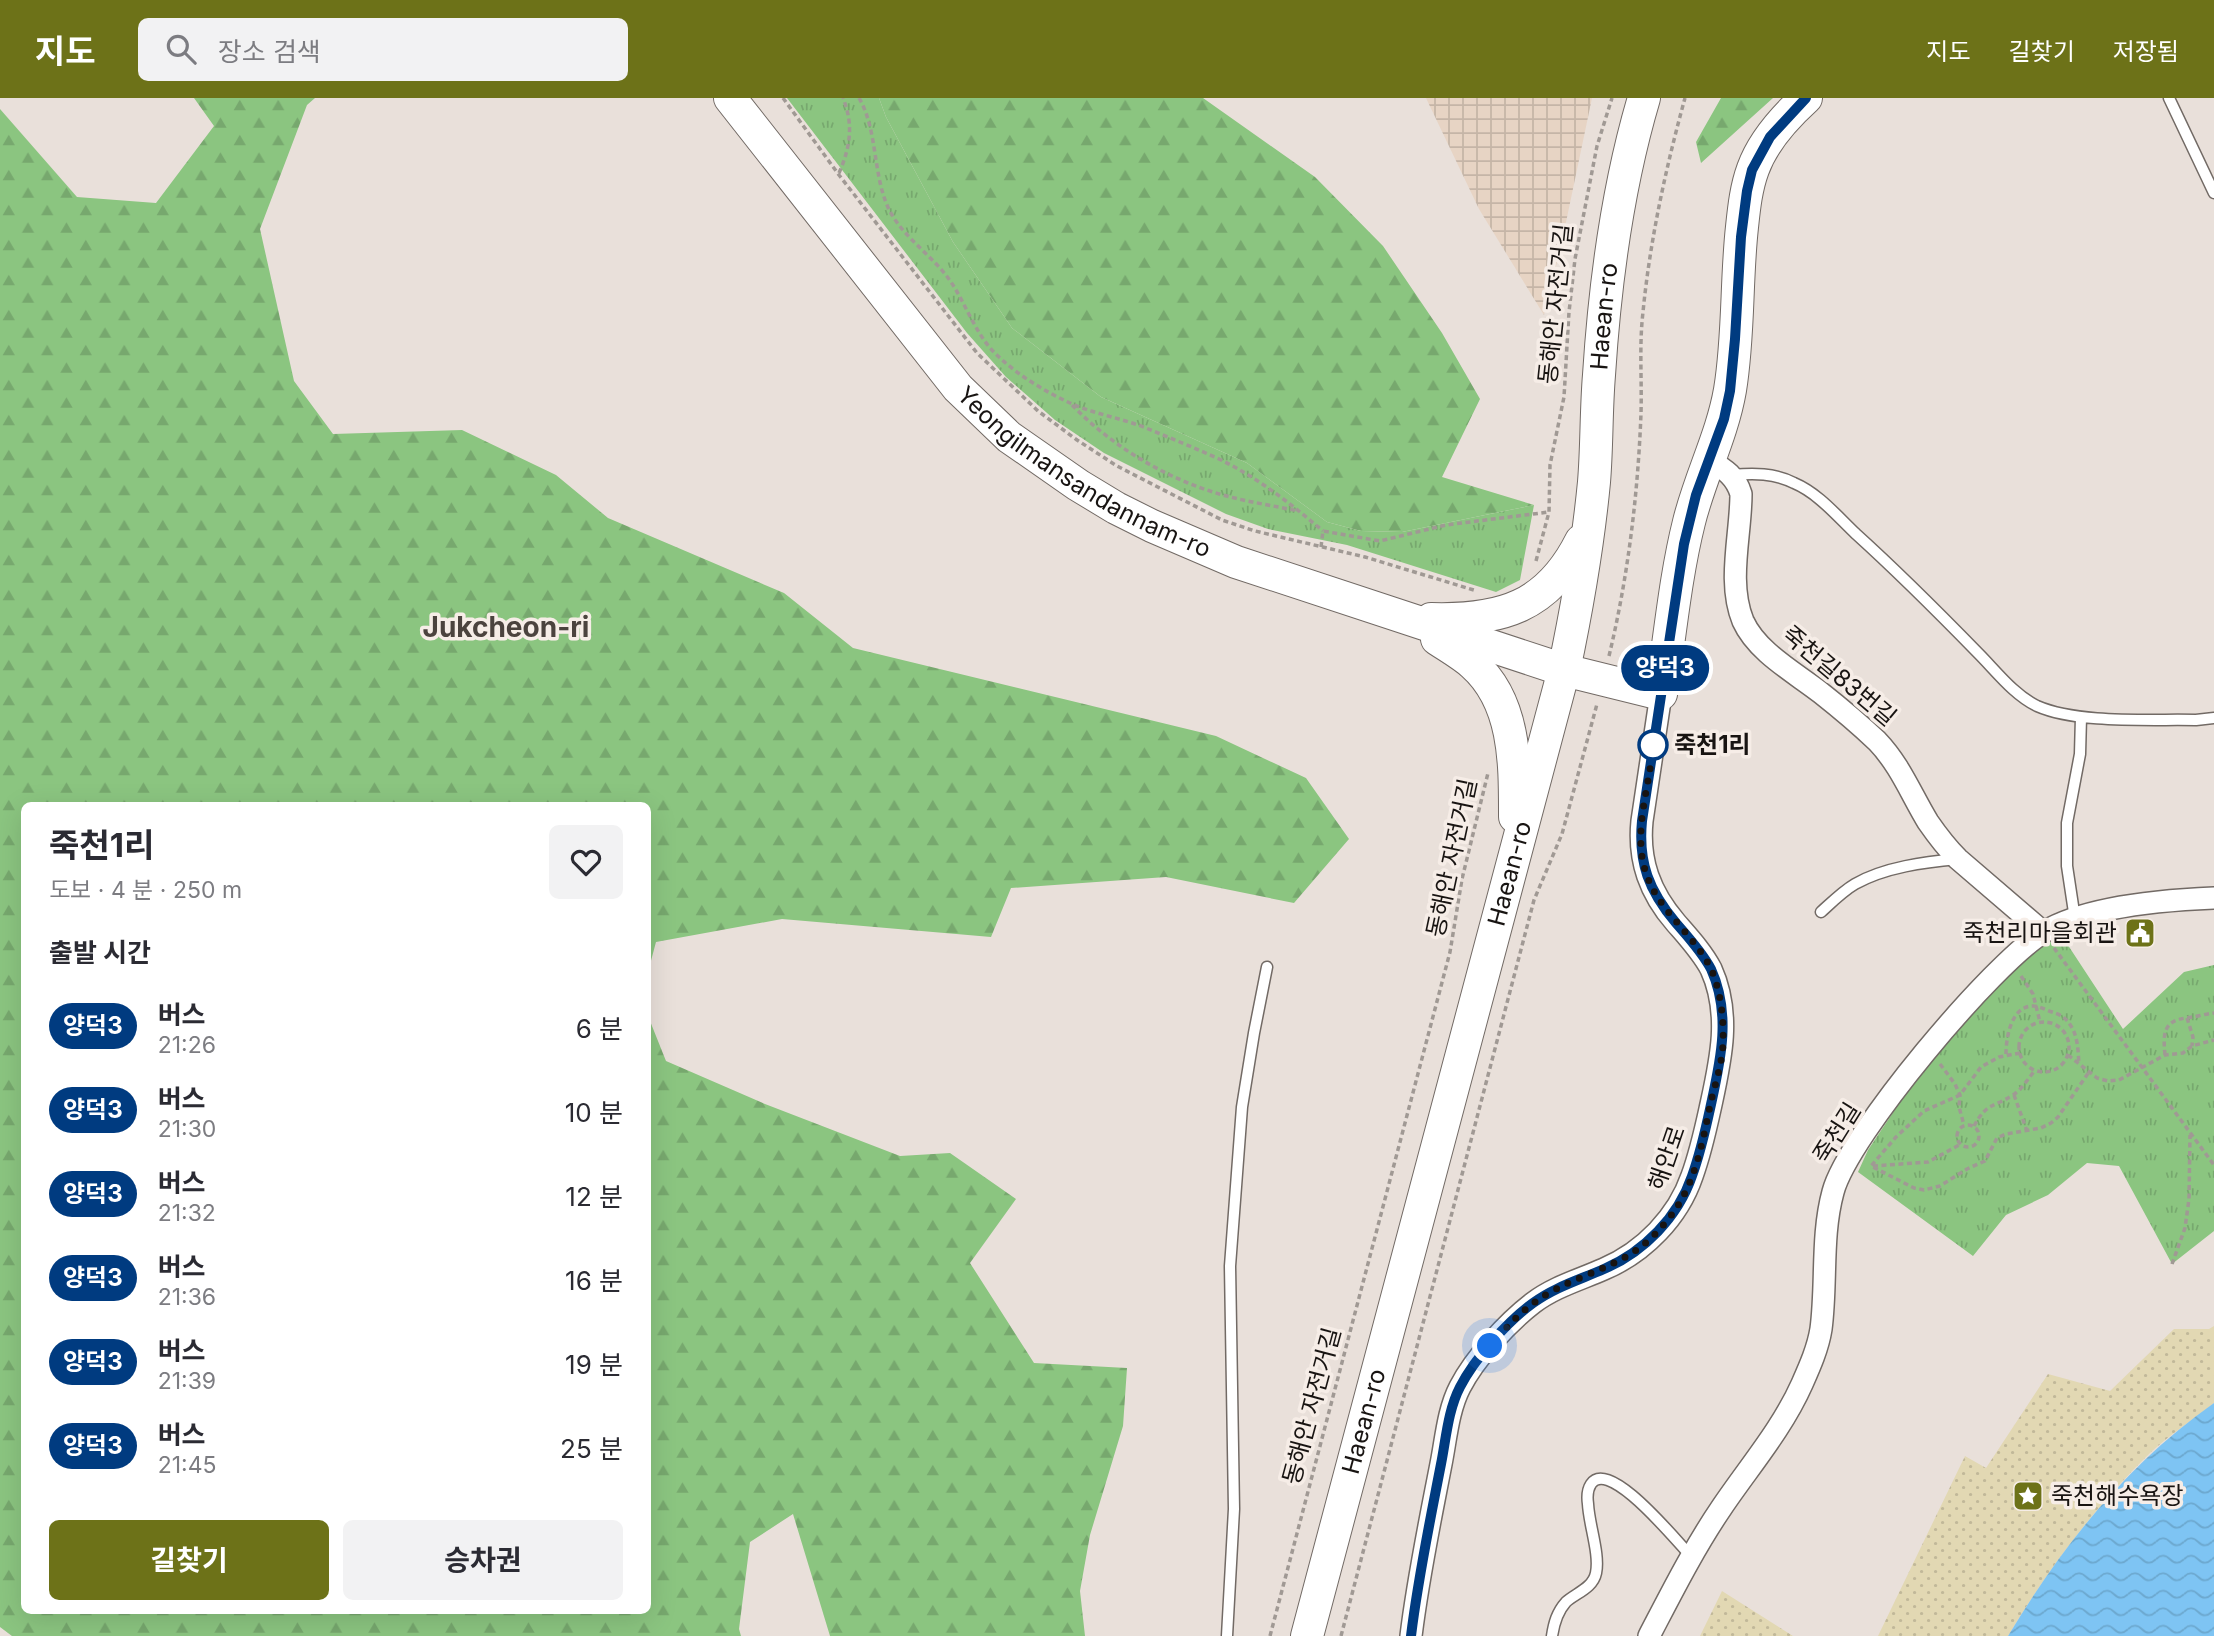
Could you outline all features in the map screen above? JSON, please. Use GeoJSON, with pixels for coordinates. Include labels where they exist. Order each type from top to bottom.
{"type":"FeatureCollection","features":[{"type":"Feature","properties":{"kind":"street","name":"Yeongilmansandannam-ro"},"geometry":{"type":"LineString","coordinates":[[730,98],[940,367],[984,415],[1009,438],[1107,502],[1189,543],[1236,562],[1564,670],[1661,694]]}},
{"type":"Feature","properties":{"kind":"street","name":"Haean-ro"},"geometry":{"type":"LineString","coordinates":[[1307,1636],[1564,670],[1581,580],[1594,478],[1598,377],[1609,254],[1618,202],[1644,98]]}},
{"type":"Feature","properties":{"kind":"street"},"geometry":{"type":"LineString","coordinates":[[1661,694],[1684,544],[1696,495],[1721,468],[1724,419],[1733,366],[1739,256],[1752,170],[1770,137],[1806,98]]}},
{"type":"Feature","properties":{"kind":"street","name":"죽천길83번길"},"geometry":{"type":"LineString","coordinates":[[1721,468],[1738,484],[1741,494],[1736,588],[1743,620],[1750,633],[1768,652],[1849,715],[1877,741],[1900,770],[1936,833],[1958,859],[2043,932]]}},
{"type":"Feature","properties":{"kind":"street"},"geometry":{"type":"LineString","coordinates":[[1407,619],[1484,617],[1522,606],[1540,596],[1556,580],[1573,557],[1589,524]]}},
{"type":"Feature","properties":{"kind":"street"},"geometry":{"type":"LineString","coordinates":[[1407,619],[1473,664],[1490,682],[1502,703],[1514,761],[1515,855]]}},
{"type":"Feature","properties":{"kind":"street","name":"해안로"},"geometry":{"type":"LineString","coordinates":[[1411,1636],[1425,1547],[1450,1418],[1459,1388],[1499,1335],[1531,1305],[1567,1283],[1621,1261],[1649,1240],[1664,1225],[1686,1194],[1701,1147],[1723,1045],[1721,1005],[1711,970],[1702,954],[1662,905],[1646,873],[1641,856],[1642,821],[1661,694]]}},
{"type":"Feature","properties":{"kind":"street","name":"죽천길"},"geometry":{"type":"LineString","coordinates":[[1649,1636],[1690,1556],[1791,1408],[1810,1365],[1820,1330],[1829,1210],[1835,1185],[1843,1165],[1872,1122],[1979,991],[2043,932],[2075,919],[2160,901],[2214,898]]}},
{"type":"Feature","properties":{"kind":"lane"},"geometry":{"type":"LineString","coordinates":[[2169,98],[2214,193]]}},
{"type":"Feature","properties":{"kind":"lane"},"geometry":{"type":"LineString","coordinates":[[1721,468],[1781,477],[1797,484],[1822,502],[1913,585],[2012,687],[2037,706],[2081,717],[2196,720],[2214,718]]}},
{"type":"Feature","properties":{"kind":"lane"},"geometry":{"type":"LineString","coordinates":[[2075,919],[2068,877],[2067,833],[2080,754],[2081,717]]}},
{"type":"Feature","properties":{"kind":"lane"},"geometry":{"type":"LineString","coordinates":[[1821,912],[1857,883],[1902,867],[1928,861],[1958,859]]}},
{"type":"Feature","properties":{"kind":"lane"},"geometry":{"type":"LineString","coordinates":[[1227,1636],[1234,1509],[1230,1266],[1242,1107],[1267,967]]}},
{"type":"Feature","properties":{"kind":"lane"},"geometry":{"type":"LineString","coordinates":[[1552,1636],[1554,1621],[1560,1610],[1567,1601],[1589,1585],[1596,1575],[1597,1563],[1587,1503],[1588,1489],[1593,1481],[1600,1477],[1609,1478],[1626,1489],[1690,1556]]}},
{"type":"Feature","properties":{"kind":"path"},"geometry":{"type":"LineString","coordinates":[[783,98],[963,336],[1007,383],[1038,411],[1117,466],[1222,520],[1268,535],[1365,557],[1483,593]]}},
{"type":"Feature","properties":{"kind":"path"},"geometry":{"type":"LineString","coordinates":[[839,175],[847,155],[850,134],[849,116],[843,98]]}},
{"type":"Feature","properties":{"kind":"path"},"geometry":{"type":"LineString","coordinates":[[859,98],[868,122],[881,187],[888,207],[899,225],[950,280],[985,341],[997,356],[1039,386],[1071,403],[1143,427],[1220,459],[1253,478],[1323,531],[1380,541],[1446,526],[1549,512]]}},
{"type":"Feature","properties":{"kind":"path","name":"동해안 자전거길"},"geometry":{"type":"LineString","coordinates":[[1535,565],[1549,512],[1550,465],[1564,397],[1575,258],[1597,146],[1612,98]]}},
{"type":"Feature","properties":{"kind":"path"},"geometry":{"type":"LineString","coordinates":[[1071,403],[1110,440],[1173,477],[1214,492],[1299,511]]}},
{"type":"Feature","properties":{"kind":"path"},"geometry":{"type":"LineString","coordinates":[[1321,547],[1323,531]]}},
{"type":"Feature","properties":{"kind":"path","name":"동해안 자전거길"},"geometry":{"type":"LineString","coordinates":[[1270,1636],[1450,952],[1462,879],[1490,766]]}},
{"type":"Feature","properties":{"kind":"path"},"geometry":{"type":"LineString","coordinates":[[2043,932],[2214,1165]]}},
{"type":"Feature","properties":{"kind":"path"},"geometry":{"type":"LineString","coordinates":[[2009,961],[2025,981],[2037,1006],[2040,1022]]}},
{"type":"Feature","properties":{"kind":"path"},"geometry":{"type":"LineString","coordinates":[[2006,1054],[2013,1020],[2024,1008],[2031,1005],[2060,1014],[2071,1026],[2076,1035],[2079,1064]]}},
{"type":"Feature","properties":{"kind":"path"},"geometry":{"type":"LineString","coordinates":[[2165,1055],[2166,1029],[2171,1021],[2214,1013]]}},
{"type":"Feature","properties":{"kind":"path"},"geometry":{"type":"LineString","coordinates":[[2187,1018],[2193,1037],[2192,1046]]}},
{"type":"Feature","properties":{"kind":"path"},"geometry":{"type":"LineString","coordinates":[[2040,1022],[2049,1022],[2063,1031],[2069,1046],[2064,1062],[2051,1071],[2035,1070],[2028,1066],[2020,1053],[2021,1037],[2025,1030],[2040,1022]]}},
{"type":"Feature","properties":{"kind":"path"},"geometry":{"type":"LineString","coordinates":[[2068,1055],[2097,1079],[2119,1080],[2165,1055],[2183,1053],[2192,1046],[2214,1040]]}},
{"type":"Feature","properties":{"kind":"path"},"geometry":{"type":"LineString","coordinates":[[1928,1051],[1951,1078],[1960,1095],[1959,1107],[1964,1125]]}},
{"type":"Feature","properties":{"kind":"path"},"geometry":{"type":"LineString","coordinates":[[1871,1166],[1896,1137],[1924,1111],[1960,1095],[1981,1067],[1990,1060],[2006,1054],[2020,1053]]}},
{"type":"Feature","properties":{"kind":"path"},"geometry":{"type":"LineString","coordinates":[[1974,1126],[1984,1110],[2014,1095],[2035,1070]]}},
{"type":"Feature","properties":{"kind":"path"},"geometry":{"type":"LineString","coordinates":[[1871,1166],[1914,1188],[1924,1190],[1940,1186],[1985,1161],[1997,1138],[2050,1124],[2089,1072]]}},
{"type":"Feature","properties":{"kind":"path"},"geometry":{"type":"LineString","coordinates":[[2014,1095],[2027,1131]]}},
{"type":"Feature","properties":{"kind":"path"},"geometry":{"type":"LineString","coordinates":[[1843,1165],[1871,1166],[1928,1161],[1961,1144],[1971,1147],[1977,1143],[1979,1132],[1974,1126],[1964,1125]]}},
{"type":"Feature","properties":{"kind":"path"},"geometry":{"type":"LineString","coordinates":[[1961,1144],[1957,1134],[1964,1125]]}},
{"type":"Feature","properties":{"kind":"path"},"geometry":{"type":"LineString","coordinates":[[2172,1264],[2189,1199],[2190,1133]]}},
{"type":"Feature","properties":{"kind":"shaded area"},"geometry":{"type":"Polygon","coordinates":[[[1426,98],[1592,98],[1544,315],[1479,209],[1426,98]]]}},
{"type":"Feature","properties":{"kind":"green space"},"geometry":{"type":"Polygon","coordinates":[[[194,98],[315,98],[307,105],[260,229],[294,381],[333,434],[462,430],[556,475],[608,518],[784,593],[853,648],[1216,736],[1306,778],[1349,839],[1294,903],[1166,877],[1011,888],[991,937],[782,919],[656,942],[651,961],[651,802],[21,802],[21,1614],[651,1614],[651,1024],[666,1061],[765,1104],[900,1156],[950,1153],[1016,1199],[970,1263],[1034,1363],[1127,1368],[1123,1426],[1090,1535],[1080,1591],[1085,1636],[830,1636],[793,1514],[750,1542],[739,1629],[741,1636],[12,1636],[0,1627],[0,109],[77,197],[156,203],[214,126],[194,98]]]}},
{"type":"Feature","properties":{"kind":"green space"},"geometry":{"type":"Polygon","coordinates":[[[787,98],[879,98],[886,117],[953,242],[1012,328],[1101,397],[1247,463],[1327,522],[1361,531],[1402,532],[1534,505],[1520,580],[1496,592],[1347,545],[1268,529],[1226,514],[1104,453],[1055,420],[1006,377],[967,333],[787,98]]]}},
{"type":"Feature","properties":{"kind":"green space"},"geometry":{"type":"Polygon","coordinates":[[[879,98],[1203,98],[1315,177],[1383,246],[1442,333],[1480,399],[1442,477],[1534,505],[1402,532],[1361,531],[1327,522],[1247,463],[1101,397],[1012,328],[953,242],[886,117],[879,98]]]}},
{"type":"Feature","properties":{"kind":"green space"},"geometry":{"type":"Polygon","coordinates":[[[1721,98],[1773,98],[1701,163],[1696,142],[1721,98]]]}},
{"type":"Feature","properties":{"kind":"green space"},"geometry":{"type":"Polygon","coordinates":[[[2058,930],[2123,1029],[2184,972],[2214,965],[2214,1231],[2172,1264],[2119,1166],[2087,1163],[2048,1195],[2006,1215],[1973,1256],[1858,1172],[1868,1150],[1898,1105],[1982,997],[2058,930]]]}},
{"type":"Feature","properties":{"kind":"sand","name":"죽천해수욕장"},"geometry":{"type":"Polygon","coordinates":[[[2214,1326],[2214,1403],[2157,1446],[2129,1474],[2056,1563],[2008,1636],[1878,1636],[1965,1456],[1986,1468],[2048,1374],[2110,1391],[2174,1329],[2209,1329],[2214,1326]]]}},
{"type":"Feature","properties":{"kind":"sand"},"geometry":{"type":"Polygon","coordinates":[[[1722,1591],[1793,1636],[1700,1636],[1722,1591]]]}},
{"type":"Feature","properties":{"kind":"water"},"geometry":{"type":"Polygon","coordinates":[[[2214,1403],[2214,1636],[2008,1636],[2051,1570],[2099,1509],[2153,1452],[2214,1403]]]}},
{"type":"Feature","properties":{"kind":"bus line","name":"양덕3"},"geometry":{"type":"LineString","coordinates":[[1411,1636],[1427,1536],[1450,1418],[1459,1388],[1499,1335],[1531,1305],[1567,1283],[1621,1261],[1649,1240],[1664,1225],[1686,1194],[1701,1147],[1723,1045],[1721,1005],[1717,986],[1702,954],[1674,921],[1653,889],[1641,856],[1640,840],[1689,519],[1724,419],[1730,391],[1738,266],[1747,191],[1752,170],[1770,137],[1806,98]]}},
{"type":"Feature","properties":{"kind":"place","name":"죽천1리"},"geometry":{"type":"Point","coordinates":[1653,745]}},
{"type":"Feature","properties":{"kind":"place","name":"죽천리마을회관"},"geometry":{"type":"Point","coordinates":[2140,933]}},
{"type":"Feature","properties":{"kind":"place","name":"죽천해수욕장"},"geometry":{"type":"Point","coordinates":[2028,1496]}},
{"type":"Feature","properties":{"kind":"district","name":"Jukcheon-ri"},"geometry":{"type":"Point","coordinates":[506,627]}},
{"type":"Feature","properties":{"kind":"route"},"geometry":{"type":"LineString","coordinates":[[1490,1346],[1515,1319],[1547,1294],[1621,1261],[1649,1240],[1664,1225],[1686,1194],[1701,1147],[1723,1045],[1721,1005],[1711,970],[1702,954],[1662,905],[1646,873],[1641,856],[1642,821],[1653,745]]}}]}
